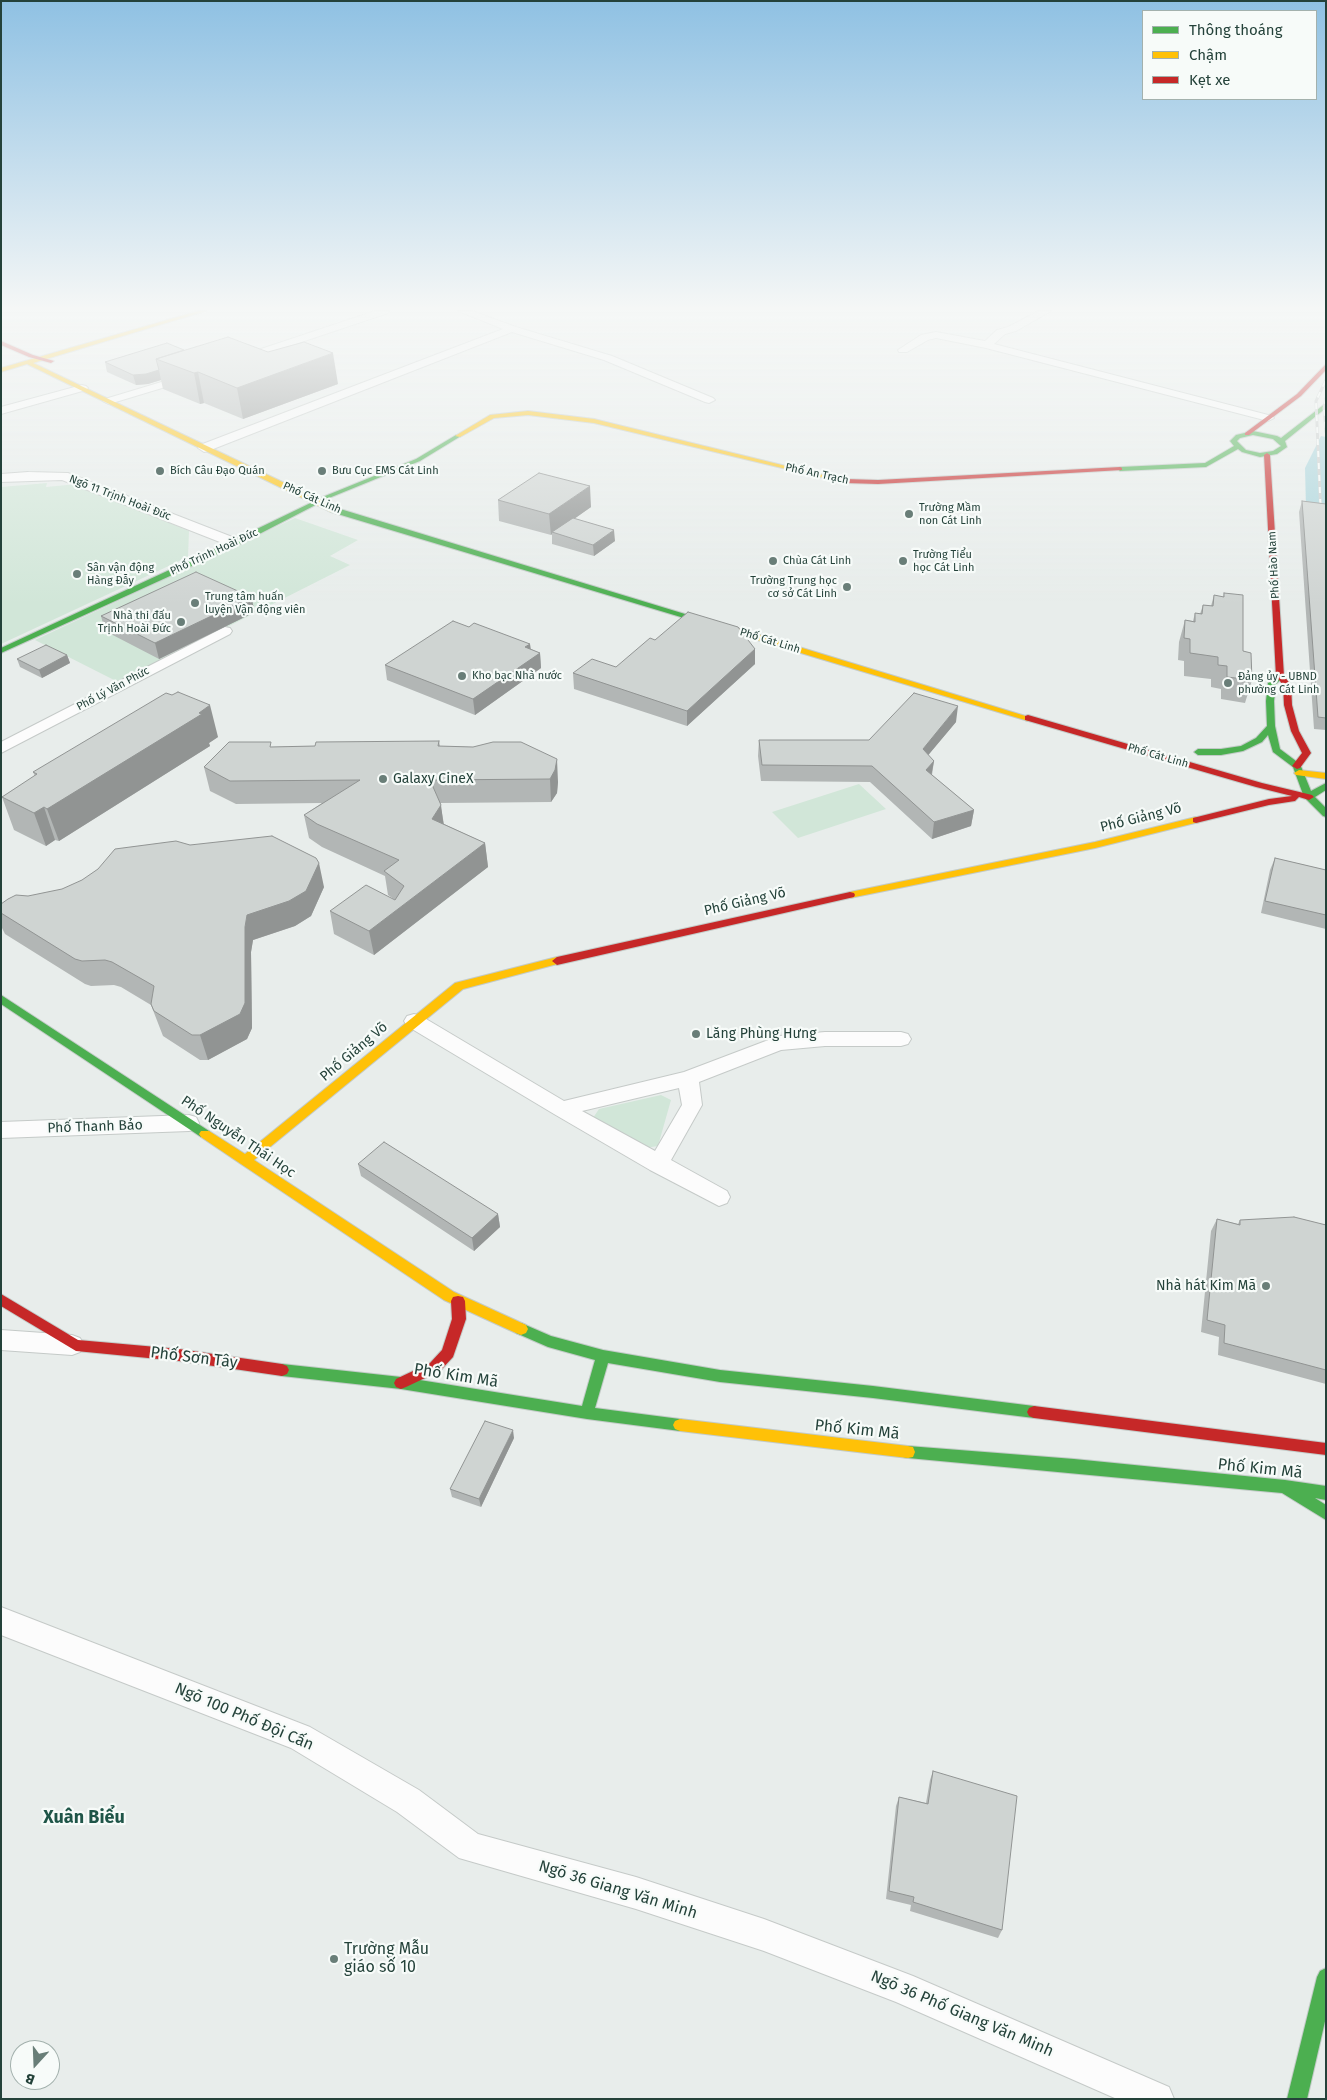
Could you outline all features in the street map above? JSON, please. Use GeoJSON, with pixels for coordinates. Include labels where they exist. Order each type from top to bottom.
{"type":"FeatureCollection","features":[{"type":"Feature","properties":{"kind":"main road","name":"Phố Cát Linh"},"geometry":{"type":"LineString","coordinates":[[134,409],[322,500],[331,509],[669,606],[1259,786],[1309,797]]}},
{"type":"Feature","properties":{"kind":"main road"},"geometry":{"type":"LineString","coordinates":[[1247,434],[1269,435],[1281,441],[1284,445],[1283,449],[1267,454],[1250,453],[1237,447],[1234,441],[1235,438],[1247,434],[1281,409]]}},
{"type":"Feature","properties":{"kind":"main road"},"geometry":{"type":"LineString","coordinates":[[1298,409],[1320,414]]}},
{"type":"Feature","properties":{"kind":"main road","name":"Phố An Trạch"},"geometry":{"type":"LineString","coordinates":[[322,500],[418,460],[492,416],[528,413],[594,421],[845,481],[888,482],[1206,465],[1237,447]]}},
{"type":"Feature","properties":{"kind":"main road"},"geometry":{"type":"LineString","coordinates":[[1281,441],[1298,426],[1320,414]]}},
{"type":"Feature","properties":{"kind":"main road"},"geometry":{"type":"LineString","coordinates":[[1268,418],[1298,426]]}},
{"type":"Feature","properties":{"kind":"main road","name":"Phố Hào Nam"},"geometry":{"type":"LineString","coordinates":[[1267,454],[1280,676],[1287,686],[1288,705],[1295,731],[1307,753],[1298,770],[1276,750],[1271,726],[1270,701],[1272,683],[1280,676]]}},
{"type":"Feature","properties":{"kind":"main road","name":"Phố Trịnh Hoài Đức"},"geometry":{"type":"LineString","coordinates":[[1,651],[235,543],[322,500]]}},
{"type":"Feature","properties":{"kind":"main road"},"geometry":{"type":"LineString","coordinates":[[1198,752],[1221,752],[1243,748],[1258,740],[1271,726]]}},
{"type":"Feature","properties":{"kind":"main road"},"geometry":{"type":"LineString","coordinates":[[1298,770],[1309,797],[1326,814]]}},
{"type":"Feature","properties":{"kind":"main road"},"geometry":{"type":"LineString","coordinates":[[1298,770],[1326,776]]}},
{"type":"Feature","properties":{"kind":"main road","name":"Phố Giảng Võ"},"geometry":{"type":"LineString","coordinates":[[1309,797],[1326,786]]}},
{"type":"Feature","properties":{"kind":"main road","name":"Phố Giảng Võ"},"geometry":{"type":"LineString","coordinates":[[245,1160],[459,986],[764,913],[1095,845],[1269,802],[1309,797],[1326,799]]}},
{"type":"Feature","properties":{"kind":"main road","name":"Phố Nguyễn Thái Học"},"geometry":{"type":"LineString","coordinates":[[1,999],[458,1301]]}},
{"type":"Feature","properties":{"kind":"main road"},"geometry":{"type":"LineString","coordinates":[[1,1299],[76,1345]]}},
{"type":"Feature","properties":{"kind":"main road"},"geometry":{"type":"LineString","coordinates":[[401,1383],[435,1368],[448,1353],[455,1336],[459,1318],[458,1301]]}},
{"type":"Feature","properties":{"kind":"main road","name":"Phố Kim Mã"},"geometry":{"type":"LineString","coordinates":[[458,1301],[548,1341],[603,1356],[720,1376],[873,1392],[1326,1449]]}},
{"type":"Feature","properties":{"kind":"main road","name":"Phố Sơn Tây"},"geometry":{"type":"LineString","coordinates":[[76,1345],[179,1355],[386,1383]]}},
{"type":"Feature","properties":{"kind":"main road"},"geometry":{"type":"LineString","coordinates":[[587,1413],[603,1356]]}},
{"type":"Feature","properties":{"kind":"main road","name":"Phố Kim Mã"},"geometry":{"type":"LineString","coordinates":[[386,1383],[401,1383],[587,1413],[876,1449],[1074,1466],[1285,1487],[1326,1493]]}},
{"type":"Feature","properties":{"kind":"main road"},"geometry":{"type":"LineString","coordinates":[[1285,1487],[1326,1513]]}},
{"type":"Feature","properties":{"kind":"main road"},"geometry":{"type":"LineString","coordinates":[[1297,2099],[1326,1976]]}},
{"type":"Feature","properties":{"kind":"street"},"geometry":{"type":"LineString","coordinates":[[210,446],[306,409]]}},
{"type":"Feature","properties":{"kind":"street"},"geometry":{"type":"LineString","coordinates":[[1233,409],[1268,418]]}},
{"type":"Feature","properties":{"kind":"street","name":"Ngõ 11 Trịnh Hoài Đức"},"geometry":{"type":"LineString","coordinates":[[1,478],[64,476],[235,543]]}},
{"type":"Feature","properties":{"kind":"street","name":"Phố Lý Văn Phức"},"geometry":{"type":"LineString","coordinates":[[1,748],[225,631]]}},
{"type":"Feature","properties":{"kind":"street"},"geometry":{"type":"LineString","coordinates":[[414,1021],[562,1109],[719,1197]]}},
{"type":"Feature","properties":{"kind":"street"},"geometry":{"type":"LineString","coordinates":[[562,1109],[688,1078],[779,1043],[825,1039],[901,1039]]}},
{"type":"Feature","properties":{"kind":"street"},"geometry":{"type":"LineString","coordinates":[[658,1164],[692,1105],[688,1078]]}},
{"type":"Feature","properties":{"kind":"street","name":"Phố Thanh Bảo"},"geometry":{"type":"LineString","coordinates":[[1,1130],[189,1123]]}},
{"type":"Feature","properties":{"kind":"street","name":"Phố Sơn Tây"},"geometry":{"type":"LineString","coordinates":[[1,1340],[76,1345]]}},
{"type":"Feature","properties":{"kind":"street","name":"Ngõ 100 Phố Đội Cấn"},"geometry":{"type":"LineString","coordinates":[[1,1621],[300,1737],[408,1802],[470,1847]]}},
{"type":"Feature","properties":{"kind":"street","name":"Ngõ 36 Giang Văn Minh"},"geometry":{"type":"LineString","coordinates":[[470,1847],[636,1893],[764,1935]]}},
{"type":"Feature","properties":{"kind":"street","name":"Ngõ 36 Phố Giang Văn Minh"},"geometry":{"type":"LineString","coordinates":[[764,1935],[902,1988],[1157,2099]]}},
{"type":"Feature","properties":{"kind":"green space","name":"Sân vận động Hàng Đẫy"},"geometry":{"type":"Polygon","coordinates":[[[47,483],[46,487],[77,484],[189,531],[188,557],[1,644],[1,487],[47,483]]]}},
{"type":"Feature","properties":{"kind":"green space","name":"Trung tâm huấn luyện Vận động viên"},"geometry":{"type":"Polygon","coordinates":[[[295,518],[358,540],[330,556],[350,565],[118,682],[35,640],[295,518]]]}},
{"type":"Feature","properties":{"kind":"green space"},"geometry":{"type":"Polygon","coordinates":[[[859,784],[886,809],[798,838],[772,812],[859,784]]]}},
{"type":"Feature","properties":{"kind":"green space"},"geometry":{"type":"Polygon","coordinates":[[[661,1095],[671,1100],[658,1146],[645,1148],[593,1118],[599,1109],[661,1095]]]}},
{"type":"Feature","properties":{"kind":"water"},"geometry":{"type":"Polygon","coordinates":[[[1321,436],[1326,437],[1326,568],[1306,508],[1305,468],[1321,436]]]}},
{"type":"Feature","properties":{"kind":"building"},"geometry":{"type":"Polygon","coordinates":[[[539,473],[590,486],[549,514],[498,500],[539,473]]]}},
{"type":"Feature","properties":{"kind":"building"},"geometry":{"type":"Polygon","coordinates":[[[1302,501],[1326,504],[1326,718],[1318,717],[1302,501]]]}},
{"type":"Feature","properties":{"kind":"building"},"geometry":{"type":"Polygon","coordinates":[[[573,518],[614,530],[593,545],[552,532],[573,518]]]}},
{"type":"Feature","properties":{"kind":"building"},"geometry":{"type":"Polygon","coordinates":[[[196,572],[251,597],[155,643],[101,616],[196,572]]]}},
{"type":"Feature","properties":{"kind":"building"},"geometry":{"type":"Polygon","coordinates":[[[1224,593],[1243,595],[1243,651],[1251,653],[1252,680],[1227,677],[1227,666],[1218,665],[1218,657],[1190,653],[1190,639],[1184,638],[1185,620],[1195,622],[1195,613],[1202,614],[1203,605],[1213,606],[1214,595],[1224,597],[1224,593]]]}},
{"type":"Feature","properties":{"kind":"building"},"geometry":{"type":"Polygon","coordinates":[[[688,612],[738,627],[755,649],[687,711],[573,673],[592,659],[616,667],[650,638],[655,640],[688,612]]]}},
{"type":"Feature","properties":{"kind":"building","name":"Kho bạc Nhà nước"},"geometry":{"type":"Polygon","coordinates":[[[453,621],[469,627],[474,623],[530,644],[525,647],[540,653],[473,699],[385,665],[453,621]]]}},
{"type":"Feature","properties":{"kind":"building"},"geometry":{"type":"Polygon","coordinates":[[[46,645],[67,655],[39,670],[17,659],[46,645]]]}},
{"type":"Feature","properties":{"kind":"building"},"geometry":{"type":"Polygon","coordinates":[[[178,692],[210,705],[199,713],[202,714],[47,809],[44,807],[34,813],[2,797],[37,774],[33,772],[166,693],[172,695],[178,692]]]}},
{"type":"Feature","properties":{"kind":"building"},"geometry":{"type":"Polygon","coordinates":[[[914,693],[958,706],[923,749],[934,761],[926,770],[974,810],[934,822],[872,766],[762,765],[759,740],[869,740],[914,693]]]}},
{"type":"Feature","properties":{"kind":"building"},"geometry":{"type":"Polygon","coordinates":[[[439,741],[438,746],[473,747],[493,742],[521,742],[557,759],[555,770],[550,779],[430,780],[441,805],[432,819],[485,843],[369,931],[330,911],[366,885],[395,900],[404,886],[384,871],[399,860],[317,824],[304,815],[360,780],[230,781],[204,767],[229,742],[271,742],[270,747],[315,746],[316,742],[439,741]]]}},
{"type":"Feature","properties":{"kind":"building"},"geometry":{"type":"Polygon","coordinates":[[[272,836],[316,858],[319,863],[306,891],[289,901],[247,915],[245,927],[245,1003],[240,1014],[200,1035],[192,1035],[154,1011],[151,1004],[154,986],[112,962],[75,959],[1,913],[1,904],[16,895],[28,896],[62,889],[82,880],[98,869],[115,849],[176,841],[190,845],[272,836]]]}},
{"type":"Feature","properties":{"kind":"building"},"geometry":{"type":"Polygon","coordinates":[[[1275,858],[1326,870],[1326,915],[1265,901],[1275,858]]]}},
{"type":"Feature","properties":{"kind":"building"},"geometry":{"type":"Polygon","coordinates":[[[384,1142],[498,1214],[472,1238],[358,1164],[384,1142]]]}},
{"type":"Feature","properties":{"kind":"building","name":"Nhà hát Kim Mã"},"geometry":{"type":"Polygon","coordinates":[[[1294,1217],[1326,1225],[1326,1370],[1224,1343],[1225,1325],[1207,1320],[1217,1219],[1240,1225],[1240,1220],[1294,1217]]]}},
{"type":"Feature","properties":{"kind":"building"},"geometry":{"type":"Polygon","coordinates":[[[485,1421],[513,1430],[479,1499],[450,1489],[485,1421]]]}},
{"type":"Feature","properties":{"kind":"building"},"geometry":{"type":"Polygon","coordinates":[[[933,1771],[1017,1796],[1002,1930],[913,1902],[914,1897],[889,1891],[899,1797],[928,1804],[933,1771]]]}},
{"type":"Feature","properties":{"kind":"railway"},"geometry":{"type":"LineString","coordinates":[[1316,409],[1321,517]]}},
{"type":"Feature","properties":{"kind":"railway"},"geometry":{"type":"LineString","coordinates":[[1324,409],[1326,432]]}},
{"type":"Feature","properties":{"kind":"traffic: fast"},"geometry":{"type":"LineString","coordinates":[[1281,441],[1321,409]]}},
{"type":"Feature","properties":{"kind":"traffic: fast"},"geometry":{"type":"LineString","coordinates":[[1253,433],[1275,437],[1283,443],[1284,447],[1275,453],[1260,455],[1244,451],[1233,441],[1238,436],[1253,433]]}},
{"type":"Feature","properties":{"kind":"traffic: fast"},"geometry":{"type":"LineString","coordinates":[[1,651],[235,543],[327,497],[418,460],[458,436]]}},
{"type":"Feature","properties":{"kind":"traffic: fast"},"geometry":{"type":"LineString","coordinates":[[1120,469],[1206,465],[1237,447]]}},
{"type":"Feature","properties":{"kind":"traffic: fast"},"geometry":{"type":"LineString","coordinates":[[334,510],[727,628]]}},
{"type":"Feature","properties":{"kind":"traffic: fast"},"geometry":{"type":"LineString","coordinates":[[1277,679],[1272,683],[1270,701],[1271,726],[1276,750],[1297,766],[1309,797],[1326,814]]}},
{"type":"Feature","properties":{"kind":"traffic: fast"},"geometry":{"type":"LineString","coordinates":[[1198,752],[1221,752],[1243,748],[1259,740],[1271,726]]}},
{"type":"Feature","properties":{"kind":"traffic: fast"},"geometry":{"type":"LineString","coordinates":[[1309,797],[1326,786]]}},
{"type":"Feature","properties":{"kind":"traffic: fast"},"geometry":{"type":"LineString","coordinates":[[1,999],[205,1134]]}},
{"type":"Feature","properties":{"kind":"traffic: fast"},"geometry":{"type":"LineString","coordinates":[[521,1329],[548,1341],[603,1356],[720,1376],[873,1392],[1034,1412]]}},
{"type":"Feature","properties":{"kind":"traffic: fast"},"geometry":{"type":"LineString","coordinates":[[587,1413],[603,1356]]}},
{"type":"Feature","properties":{"kind":"traffic: fast"},"geometry":{"type":"LineString","coordinates":[[282,1370],[401,1383],[587,1413],[680,1425]]}},
{"type":"Feature","properties":{"kind":"traffic: fast"},"geometry":{"type":"LineString","coordinates":[[908,1452],[1074,1466],[1285,1487],[1326,1493]]}},
{"type":"Feature","properties":{"kind":"traffic: fast"},"geometry":{"type":"LineString","coordinates":[[1286,1488],[1326,1513]]}},
{"type":"Feature","properties":{"kind":"traffic: fast"},"geometry":{"type":"LineString","coordinates":[[1297,2099],[1326,1977]]}},
{"type":"Feature","properties":{"kind":"traffic: slow"},"geometry":{"type":"LineString","coordinates":[[124,409],[334,510]]}},
{"type":"Feature","properties":{"kind":"traffic: slow"},"geometry":{"type":"LineString","coordinates":[[458,436],[492,416],[528,413],[594,421],[828,477]]}},
{"type":"Feature","properties":{"kind":"traffic: slow"},"geometry":{"type":"LineString","coordinates":[[727,628],[1028,718]]}},
{"type":"Feature","properties":{"kind":"traffic: slow"},"geometry":{"type":"LineString","coordinates":[[1299,773],[1326,776]]}},
{"type":"Feature","properties":{"kind":"traffic: slow"},"geometry":{"type":"LineString","coordinates":[[850,895],[1095,845],[1196,820]]}},
{"type":"Feature","properties":{"kind":"traffic: slow"},"geometry":{"type":"LineString","coordinates":[[245,1161],[459,986],[557,961]]}},
{"type":"Feature","properties":{"kind":"traffic: slow"},"geometry":{"type":"LineString","coordinates":[[205,1134],[449,1296],[521,1329]]}},
{"type":"Feature","properties":{"kind":"traffic: slow"},"geometry":{"type":"LineString","coordinates":[[680,1425],[908,1452]]}},
{"type":"Feature","properties":{"kind":"traffic: jam"},"geometry":{"type":"LineString","coordinates":[[1247,434],[1280,409]]}},
{"type":"Feature","properties":{"kind":"traffic: jam"},"geometry":{"type":"LineString","coordinates":[[1267,455],[1280,676],[1287,685],[1288,705],[1295,731],[1307,753],[1297,766]]}},
{"type":"Feature","properties":{"kind":"traffic: jam"},"geometry":{"type":"LineString","coordinates":[[828,477],[845,481],[878,482],[1120,469]]}},
{"type":"Feature","properties":{"kind":"traffic: jam"},"geometry":{"type":"LineString","coordinates":[[1028,718],[1259,785],[1309,797]]}},
{"type":"Feature","properties":{"kind":"traffic: jam"},"geometry":{"type":"LineString","coordinates":[[1196,820],[1269,802],[1295,798]]}},
{"type":"Feature","properties":{"kind":"traffic: jam"},"geometry":{"type":"LineString","coordinates":[[557,961],[850,895]]}},
{"type":"Feature","properties":{"kind":"traffic: jam"},"geometry":{"type":"LineString","coordinates":[[1,1299],[76,1345],[179,1355],[282,1370]]}},
{"type":"Feature","properties":{"kind":"traffic: jam"},"geometry":{"type":"LineString","coordinates":[[401,1383],[435,1367],[448,1353],[459,1319],[458,1301]]}},
{"type":"Feature","properties":{"kind":"traffic: jam"},"geometry":{"type":"LineString","coordinates":[[1034,1412],[1326,1449]]}},
{"type":"Feature","properties":{"kind":"place","name":"Bích Câu Đạo Quán"},"geometry":{"type":"Point","coordinates":[160,471]}},
{"type":"Feature","properties":{"kind":"place","name":"Bưu Cục EMS Cát Linh"},"geometry":{"type":"Point","coordinates":[322,471]}},
{"type":"Feature","properties":{"kind":"place","name":"Trường Mầm non Cát Linh"},"geometry":{"type":"Point","coordinates":[909,514]}},
{"type":"Feature","properties":{"kind":"place","name":"Chùa Cát Linh"},"geometry":{"type":"Point","coordinates":[773,561]}},
{"type":"Feature","properties":{"kind":"place","name":"Trường Tiểu học Cát Linh"},"geometry":{"type":"Point","coordinates":[903,561]}},
{"type":"Feature","properties":{"kind":"place","name":"Sân vận động Hàng Đẫy"},"geometry":{"type":"Point","coordinates":[77,574]}},
{"type":"Feature","properties":{"kind":"place","name":"Trường Trung học cơ sở Cát Linh"},"geometry":{"type":"Point","coordinates":[847,587]}},
{"type":"Feature","properties":{"kind":"place","name":"Trung tâm huấn luyện Vận động viên"},"geometry":{"type":"Point","coordinates":[195,603]}},
{"type":"Feature","properties":{"kind":"place","name":"Nhà thi đấu Trịnh Hoài Đức"},"geometry":{"type":"Point","coordinates":[181,622]}},
{"type":"Feature","properties":{"kind":"place","name":"Kho bạc Nhà nước"},"geometry":{"type":"Point","coordinates":[462,676]}},
{"type":"Feature","properties":{"kind":"place","name":"Đảng ủy - UBND phường Cát Linh"},"geometry":{"type":"Point","coordinates":[1228,683]}},
{"type":"Feature","properties":{"kind":"place","name":"Galaxy CineX"},"geometry":{"type":"Point","coordinates":[383,779]}},
{"type":"Feature","properties":{"kind":"place","name":"Lăng Phùng Hưng"},"geometry":{"type":"Point","coordinates":[696,1034]}},
{"type":"Feature","properties":{"kind":"place","name":"Nhà hát Kim Mã"},"geometry":{"type":"Point","coordinates":[1266,1286]}},
{"type":"Feature","properties":{"kind":"place","name":"Trường Mẫu giáo số 10"},"geometry":{"type":"Point","coordinates":[334,1959]}},
{"type":"Feature","properties":{"kind":"district","name":"Xuân Biểu"},"geometry":{"type":"Point","coordinates":[84,1818]}}]}
